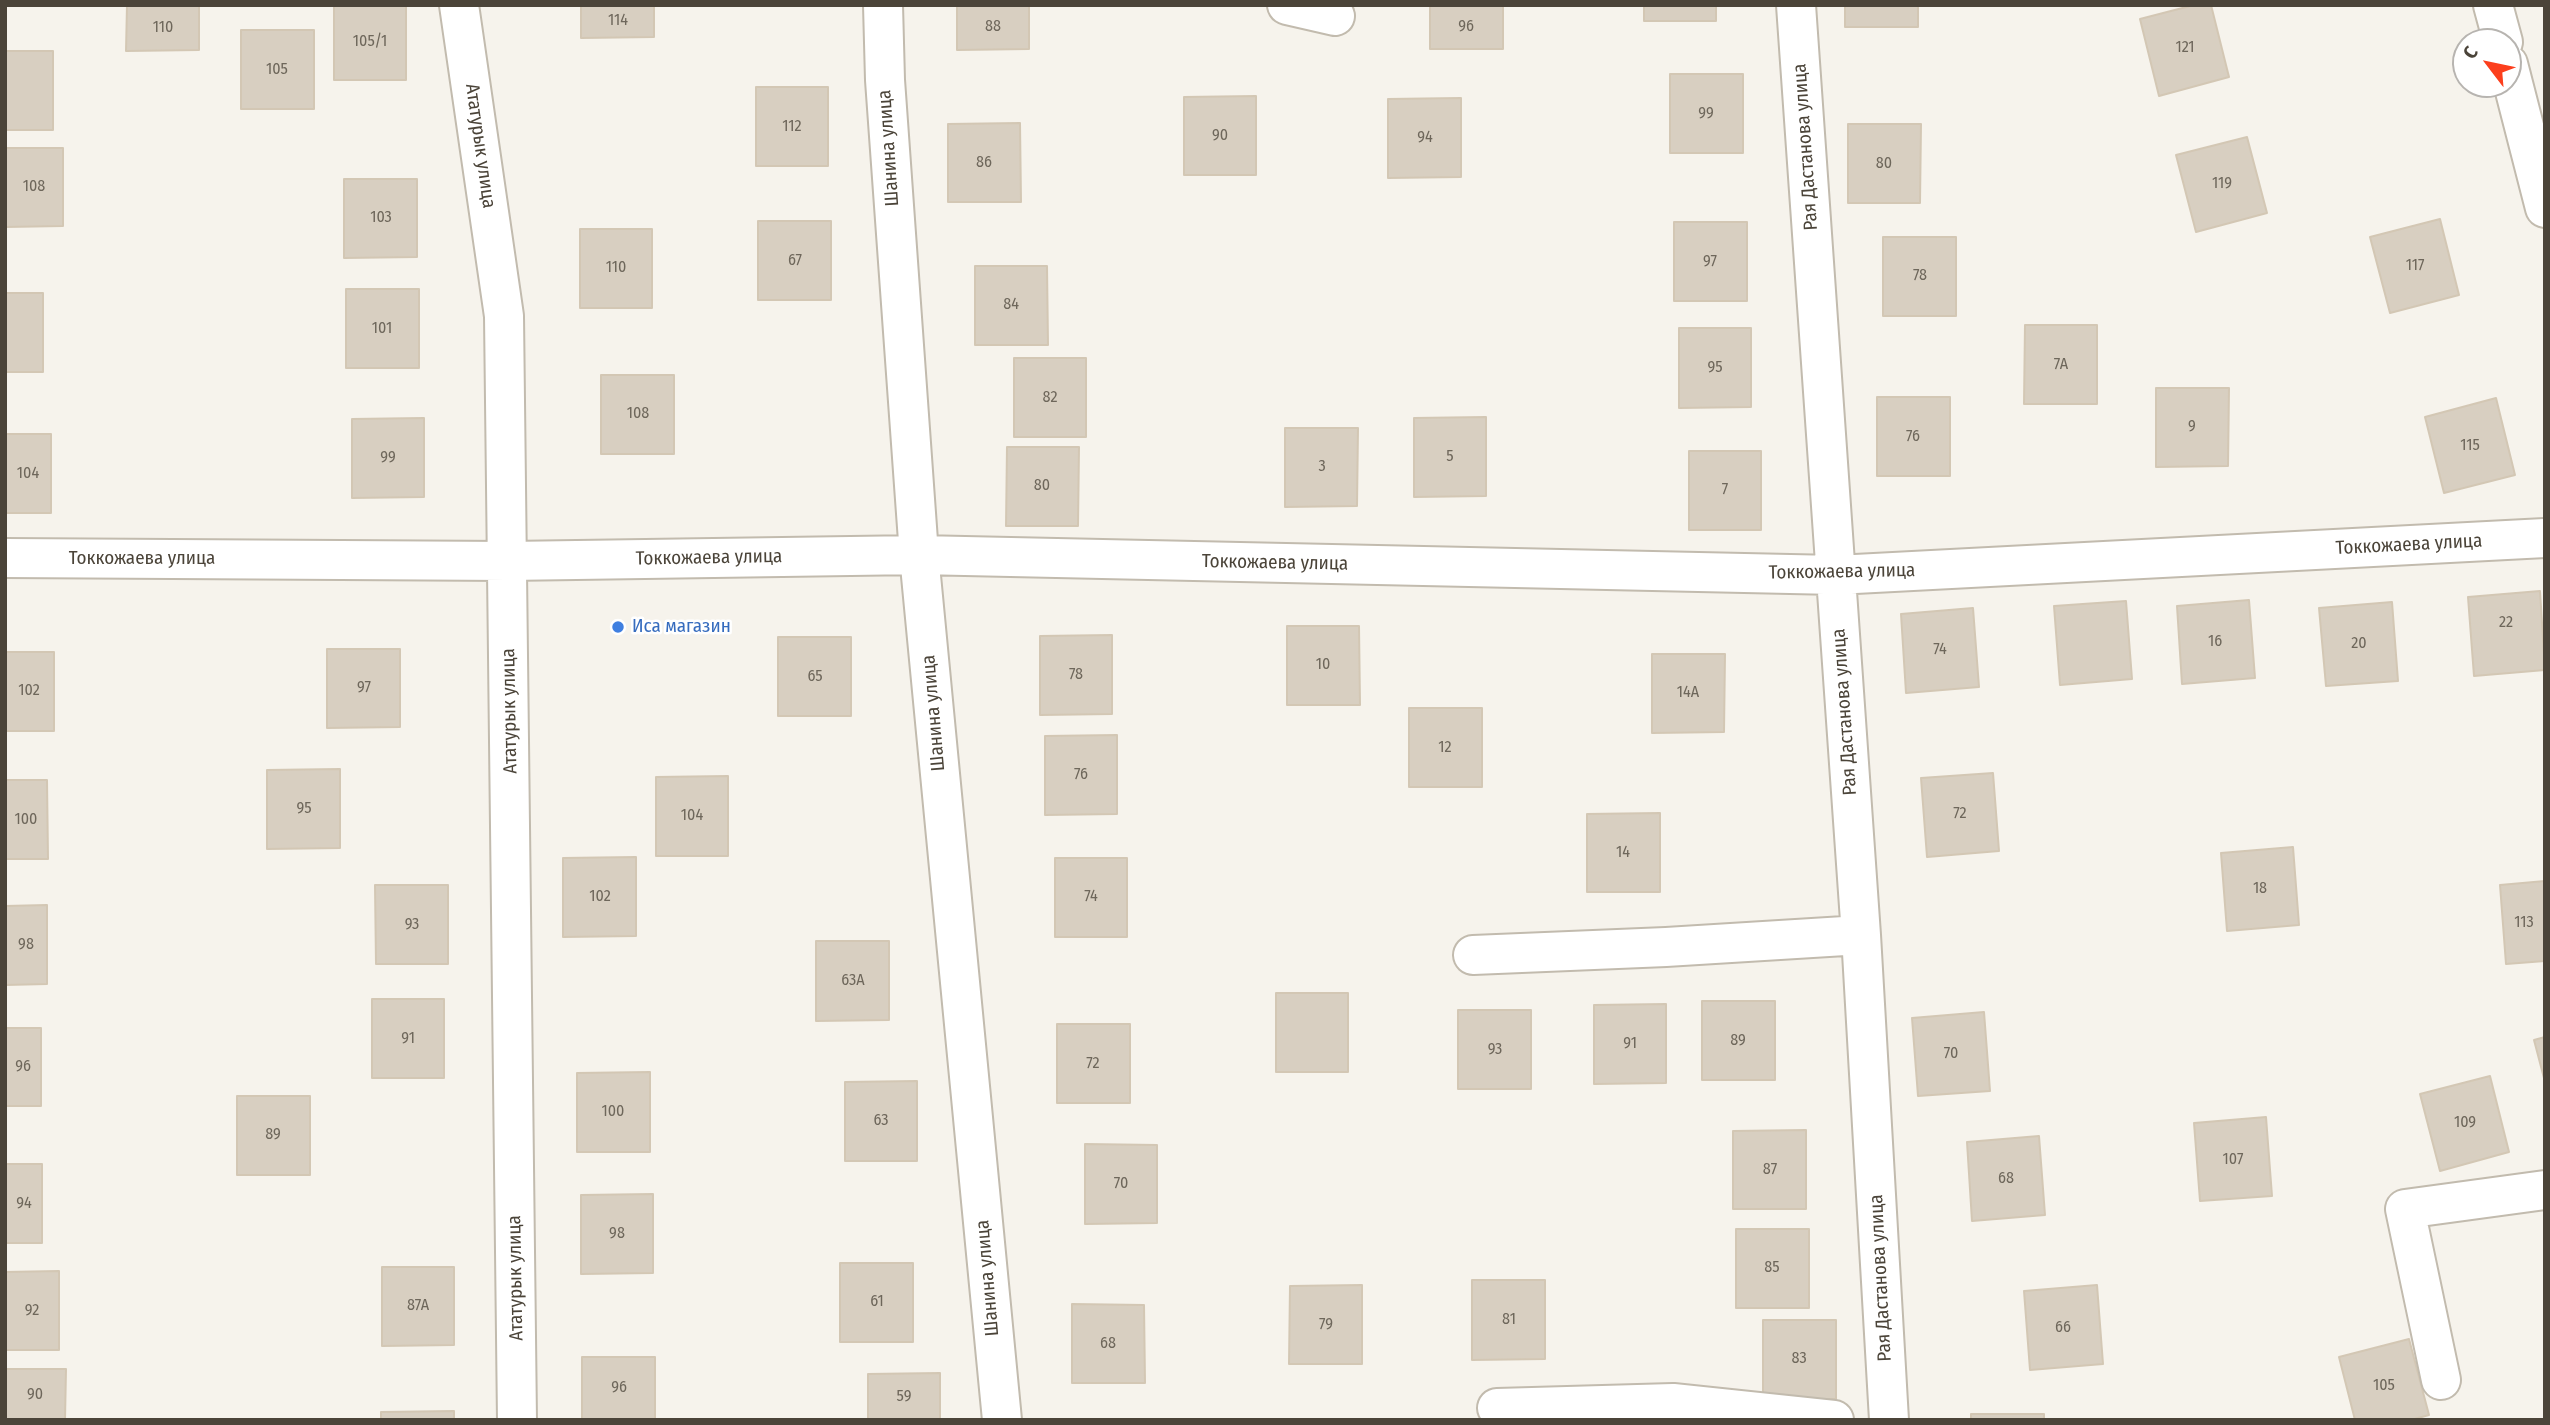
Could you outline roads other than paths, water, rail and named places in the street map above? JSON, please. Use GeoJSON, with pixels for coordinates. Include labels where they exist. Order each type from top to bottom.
{"type":"FeatureCollection","features":[{"type":"Feature","properties":{"kind":"street","name":"Ататурык улица"},"geometry":{"type":"LineString","coordinates":[[459,5],[505,316],[517,1420]]}},
{"type":"Feature","properties":{"kind":"street","name":"Шанина улица"},"geometry":{"type":"LineString","coordinates":[[883,5],[884,80],[919,555],[1002,1420]]}},
{"type":"Feature","properties":{"kind":"street"},"geometry":{"type":"LineString","coordinates":[[1287,5],[1335,16]]}},
{"type":"Feature","properties":{"kind":"street","name":"Рая Дастанова улица"},"geometry":{"type":"LineString","coordinates":[[1796,5],[1861,935],[1889,1420]]}},
{"type":"Feature","properties":{"kind":"street"},"geometry":{"type":"LineString","coordinates":[[2493,5],[2499,28]]}},
{"type":"Feature","properties":{"kind":"street"},"geometry":{"type":"LineString","coordinates":[[2517,98],[2545,208]]}},
{"type":"Feature","properties":{"kind":"street","name":"Токкожаева улица"},"geometry":{"type":"LineString","coordinates":[[5,558],[508,561],[919,555],[1836,575],[2545,538]]}},
{"type":"Feature","properties":{"kind":"street"},"geometry":{"type":"LineString","coordinates":[[1473,955],[1861,935]]}},
{"type":"Feature","properties":{"kind":"street"},"geometry":{"type":"LineString","coordinates":[[2441,1380],[2405,1209],[2545,1190]]}},
{"type":"Feature","properties":{"kind":"street"},"geometry":{"type":"LineString","coordinates":[[1497,1408],[1673,1403],[1834,1420]]}},
{"type":"Feature","properties":{"kind":"place","name":"Иса магазин"},"geometry":{"type":"Point","coordinates":[618,627]}}]}
